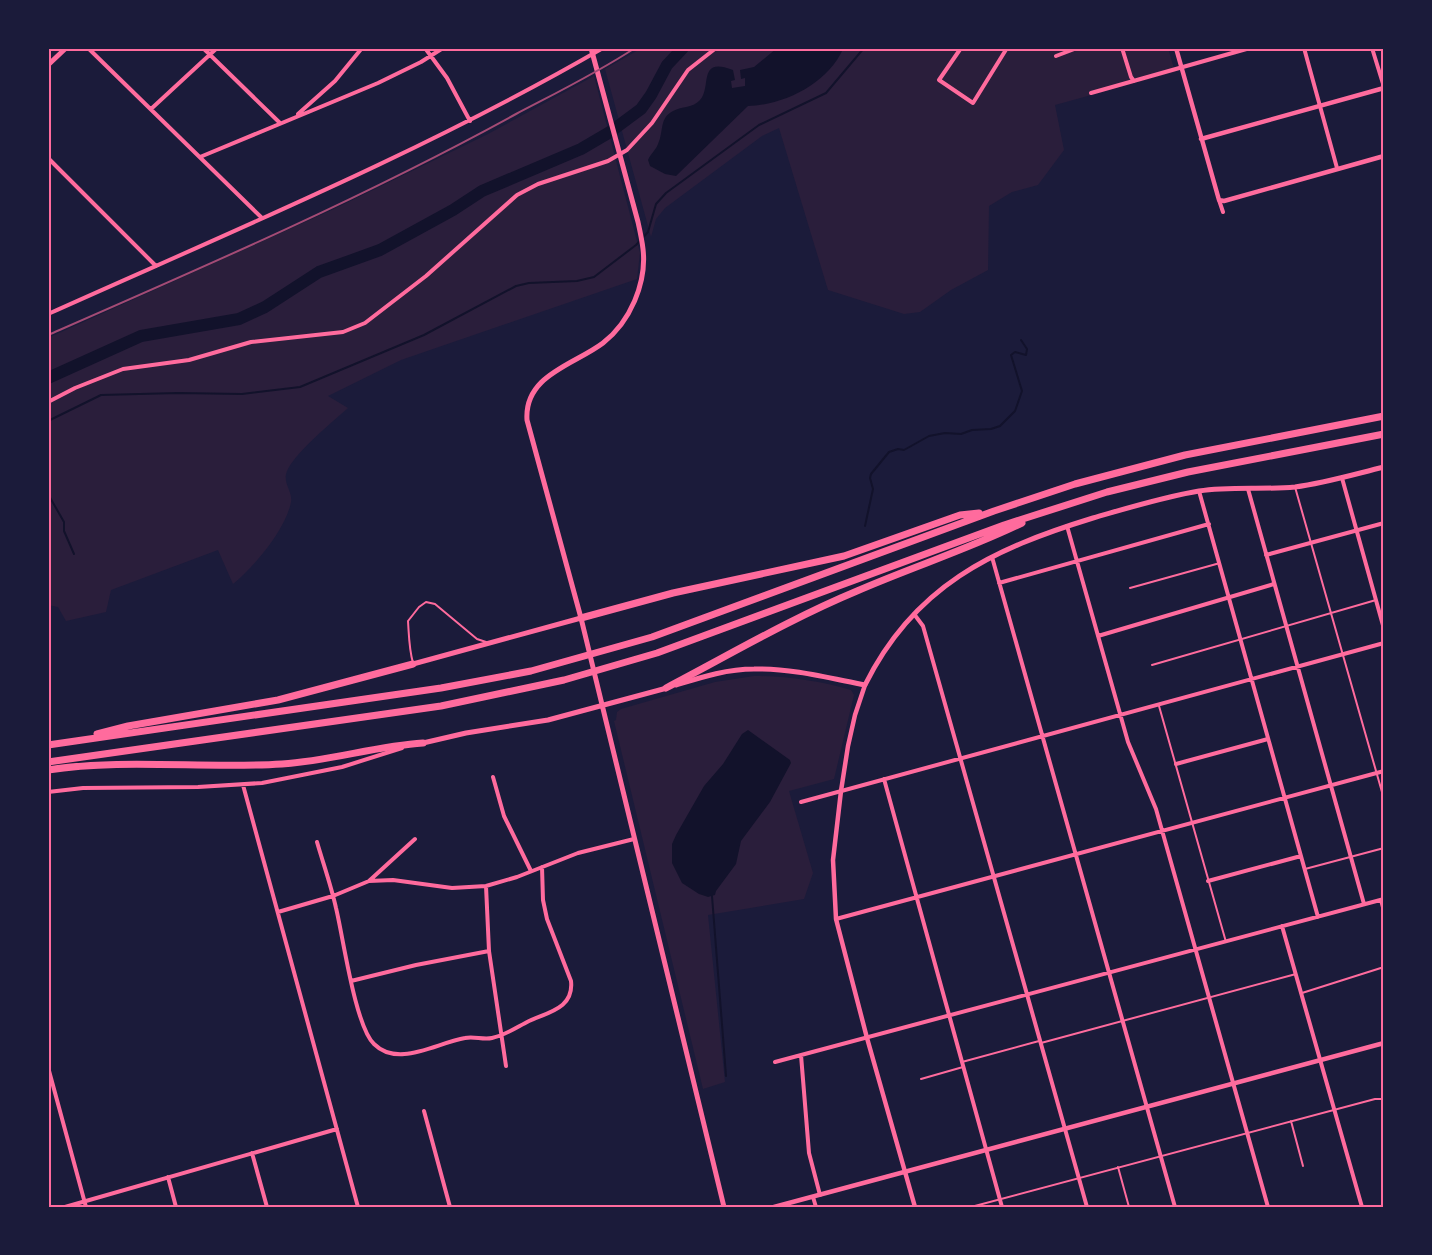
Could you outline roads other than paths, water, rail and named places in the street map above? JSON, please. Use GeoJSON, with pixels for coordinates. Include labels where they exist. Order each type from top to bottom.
{"type":"FeatureCollection","features":[{"type":"Feature","properties":{"kind":"highway"},"geometry":{"type":"LineString","coordinates":[[48,745],[441,688],[560,664],[695,621],[1047,492],[1141,466],[1384,416]]}},
{"type":"Feature","properties":{"kind":"highway"},"geometry":{"type":"LineString","coordinates":[[48,762],[441,706],[564,680],[624,664],[1052,509],[1107,492],[1188,472],[1384,434]]}},
{"type":"Feature","properties":{"kind":"highway"},"geometry":{"type":"LineString","coordinates":[[666,688],[826,605],[999,535],[1052,509]]}},
{"type":"Feature","properties":{"kind":"highway"},"geometry":{"type":"LineString","coordinates":[[581,618],[674,592],[844,556],[960,515],[994,511]]}},
{"type":"Feature","properties":{"kind":"highway"},"geometry":{"type":"LineString","coordinates":[[57,744],[128,726],[278,700],[413,664]]}},
{"type":"Feature","properties":{"kind":"highway"},"geometry":{"type":"LineString","coordinates":[[48,770],[107,765],[284,764],[350,755],[403,744],[423,743]]}},
{"type":"Feature","properties":{"kind":"main road"},"geometry":{"type":"LineString","coordinates":[[48,65],[66,48]]}},
{"type":"Feature","properties":{"kind":"main road"},"geometry":{"type":"LineString","coordinates":[[592,51],[644,250],[640,284],[624,320],[602,344],[543,380],[534,390],[528,406],[528,424],[581,618],[724,1207]]}},
{"type":"Feature","properties":{"kind":"main road"},"geometry":{"type":"LineString","coordinates":[[423,743],[466,733],[548,720],[714,674],[754,669],[790,671],[865,685],[880,657],[914,613],[955,579],[992,556],[1067,526],[1145,503],[1199,491],[1296,487],[1384,467]]}},
{"type":"Feature","properties":{"kind":"main road"},"geometry":{"type":"LineString","coordinates":[[413,664],[581,618]]}},
{"type":"Feature","properties":{"kind":"street"},"geometry":{"type":"LineString","coordinates":[[88,48],[262,218]]}},
{"type":"Feature","properties":{"kind":"street"},"geometry":{"type":"LineString","coordinates":[[203,48],[280,123]]}},
{"type":"Feature","properties":{"kind":"street"},"geometry":{"type":"LineString","coordinates":[[151,109],[217,48]]}},
{"type":"Feature","properties":{"kind":"street"},"geometry":{"type":"LineString","coordinates":[[296,116],[335,81],[362,48]]}},
{"type":"Feature","properties":{"kind":"street"},"geometry":{"type":"LineString","coordinates":[[425,48],[454,90],[470,121]]}},
{"type":"Feature","properties":{"kind":"street"},"geometry":{"type":"LineString","coordinates":[[200,157],[378,83],[443,48]]}},
{"type":"Feature","properties":{"kind":"street"},"geometry":{"type":"LineString","coordinates":[[48,314],[405,153],[470,121],[592,51],[603,48]]}},
{"type":"Feature","properties":{"kind":"street"},"geometry":{"type":"LineString","coordinates":[[48,402],[75,388],[123,369],[203,358],[251,342],[332,334],[353,329],[379,314],[403,295],[517,195],[538,184],[599,164],[620,154],[642,136],[693,64],[716,48]]}},
{"type":"Feature","properties":{"kind":"street"},"geometry":{"type":"LineString","coordinates":[[961,48],[939,80],[973,103],[1007,48]]}},
{"type":"Feature","properties":{"kind":"street"},"geometry":{"type":"LineString","coordinates":[[1056,56],[1077,48]]}},
{"type":"Feature","properties":{"kind":"street"},"geometry":{"type":"LineString","coordinates":[[1122,48],[1134,81]]}},
{"type":"Feature","properties":{"kind":"street"},"geometry":{"type":"LineString","coordinates":[[1176,48],[1223,212]]}},
{"type":"Feature","properties":{"kind":"street"},"geometry":{"type":"LineString","coordinates":[[1091,93],[1250,48]]}},
{"type":"Feature","properties":{"kind":"street"},"geometry":{"type":"LineString","coordinates":[[1304,48],[1337,168]]}},
{"type":"Feature","properties":{"kind":"street"},"geometry":{"type":"LineString","coordinates":[[1201,139],[1384,88],[1372,48]]}},
{"type":"Feature","properties":{"kind":"street"},"geometry":{"type":"LineString","coordinates":[[1220,200],[1384,156]]}},
{"type":"Feature","properties":{"kind":"street"},"geometry":{"type":"LineString","coordinates":[[48,158],[156,266]]}},
{"type":"Feature","properties":{"kind":"street"},"geometry":{"type":"LineString","coordinates":[[1342,477],[1384,629]]}},
{"type":"Feature","properties":{"kind":"street"},"geometry":{"type":"LineString","coordinates":[[1248,489],[1364,904]]}},
{"type":"Feature","properties":{"kind":"street"},"geometry":{"type":"LineString","coordinates":[[1199,491],[1318,917]]}},
{"type":"Feature","properties":{"kind":"street"},"geometry":{"type":"LineString","coordinates":[[1266,555],[1384,523]]}},
{"type":"Feature","properties":{"kind":"street"},"geometry":{"type":"LineString","coordinates":[[999,582],[1209,524]]}},
{"type":"Feature","properties":{"kind":"street"},"geometry":{"type":"LineString","coordinates":[[1067,526],[1128,742],[1156,809],[1268,1207]]}},
{"type":"Feature","properties":{"kind":"street"},"geometry":{"type":"LineString","coordinates":[[992,556],[1175,1207]]}},
{"type":"Feature","properties":{"kind":"street"},"geometry":{"type":"LineString","coordinates":[[1098,636],[1274,584]]}},
{"type":"Feature","properties":{"kind":"street"},"geometry":{"type":"LineString","coordinates":[[914,613],[923,626],[1087,1207]]}},
{"type":"Feature","properties":{"kind":"street"},"geometry":{"type":"LineString","coordinates":[[801,802],[1384,643]]}},
{"type":"Feature","properties":{"kind":"street"},"geometry":{"type":"LineString","coordinates":[[865,685],[848,746],[841,791],[833,860],[836,919],[915,1207]]}},
{"type":"Feature","properties":{"kind":"street"},"geometry":{"type":"LineString","coordinates":[[1176,764],[1268,739]]}},
{"type":"Feature","properties":{"kind":"street"},"geometry":{"type":"LineString","coordinates":[[48,792],[93,788],[243,785],[319,773],[423,743]]}},
{"type":"Feature","properties":{"kind":"street"},"geometry":{"type":"LineString","coordinates":[[836,919],[1384,771]]}},
{"type":"Feature","properties":{"kind":"street"},"geometry":{"type":"LineString","coordinates":[[493,777],[504,816],[531,871]]}},
{"type":"Feature","properties":{"kind":"street"},"geometry":{"type":"LineString","coordinates":[[884,779],[1002,1207]]}},
{"type":"Feature","properties":{"kind":"street"},"geometry":{"type":"LineString","coordinates":[[243,785],[358,1207]]}},
{"type":"Feature","properties":{"kind":"street"},"geometry":{"type":"LineString","coordinates":[[278,912],[333,896],[369,881],[415,839]]}},
{"type":"Feature","properties":{"kind":"street"},"geometry":{"type":"LineString","coordinates":[[369,881],[393,880],[452,888],[486,886],[578,853],[634,839]]}},
{"type":"Feature","properties":{"kind":"street"},"geometry":{"type":"LineString","coordinates":[[317,842],[333,896],[351,981],[368,1035],[373,1043],[389,1054],[409,1053],[468,1037],[486,1039],[502,1035],[555,1011],[567,1000],[571,991],[570,975],[547,919],[543,900],[542,867]]}},
{"type":"Feature","properties":{"kind":"street"},"geometry":{"type":"LineString","coordinates":[[1208,881],[1301,856]]}},
{"type":"Feature","properties":{"kind":"street"},"geometry":{"type":"LineString","coordinates":[[486,886],[489,951],[506,1066]]}},
{"type":"Feature","properties":{"kind":"street"},"geometry":{"type":"LineString","coordinates":[[775,1062],[1382,899],[1384,911]]}},
{"type":"Feature","properties":{"kind":"street"},"geometry":{"type":"LineString","coordinates":[[1282,926],[1362,1207]]}},
{"type":"Feature","properties":{"kind":"street"},"geometry":{"type":"LineString","coordinates":[[351,981],[416,965],[489,951]]}},
{"type":"Feature","properties":{"kind":"street"},"geometry":{"type":"LineString","coordinates":[[774,1207],[1384,1043]]}},
{"type":"Feature","properties":{"kind":"street"},"geometry":{"type":"LineString","coordinates":[[801,1055],[809,1154],[820,1195]]}},
{"type":"Feature","properties":{"kind":"street"},"geometry":{"type":"LineString","coordinates":[[48,1067],[86,1207]]}},
{"type":"Feature","properties":{"kind":"street"},"geometry":{"type":"LineString","coordinates":[[424,1111],[450,1207]]}},
{"type":"Feature","properties":{"kind":"street"},"geometry":{"type":"LineString","coordinates":[[65,1207],[337,1129]]}},
{"type":"Feature","properties":{"kind":"street"},"geometry":{"type":"LineString","coordinates":[[252,1153],[267,1207]]}},
{"type":"Feature","properties":{"kind":"street"},"geometry":{"type":"LineString","coordinates":[[168,1177],[176,1207]]}},
{"type":"Feature","properties":{"kind":"street"},"geometry":{"type":"LineString","coordinates":[[813,1197],[816,1207]]}},
{"type":"Feature","properties":{"kind":"lane"},"geometry":{"type":"LineString","coordinates":[[1296,487],[1384,799]]}},
{"type":"Feature","properties":{"kind":"lane"},"geometry":{"type":"LineString","coordinates":[[1130,588],[1220,563]]}},
{"type":"Feature","properties":{"kind":"lane"},"geometry":{"type":"LineString","coordinates":[[1152,665],[1376,600]]}},
{"type":"Feature","properties":{"kind":"lane"},"geometry":{"type":"LineString","coordinates":[[413,664],[408,646],[410,634],[408,621],[420,606],[427,602],[435,604],[477,639],[489,643]]}},
{"type":"Feature","properties":{"kind":"lane"},"geometry":{"type":"LineString","coordinates":[[1159,706],[1226,942]]}},
{"type":"Feature","properties":{"kind":"lane"},"geometry":{"type":"LineString","coordinates":[[1305,869],[1384,848]]}},
{"type":"Feature","properties":{"kind":"lane"},"geometry":{"type":"LineString","coordinates":[[1302,993],[1384,967]]}},
{"type":"Feature","properties":{"kind":"lane"},"geometry":{"type":"LineString","coordinates":[[921,1079],[962,1064],[1296,974]]}},
{"type":"Feature","properties":{"kind":"lane"},"geometry":{"type":"LineString","coordinates":[[970,1207],[1375,1099],[1381,1100]]}},
{"type":"Feature","properties":{"kind":"lane"},"geometry":{"type":"LineString","coordinates":[[1291,1121],[1303,1166]]}},
{"type":"Feature","properties":{"kind":"lane"},"geometry":{"type":"LineString","coordinates":[[1118,1167],[1129,1207]]}},
{"type":"Feature","properties":{"kind":"waterway"},"geometry":{"type":"LineString","coordinates":[[48,378],[141,336],[239,319],[265,307],[319,272],[380,250],[453,210],[482,191],[581,149],[610,132],[641,109],[667,65],[683,48]]}},
{"type":"Feature","properties":{"kind":"waterway"},"geometry":{"type":"LineString","coordinates":[[48,421],[101,395],[242,394],[300,387],[424,335],[516,286],[529,283],[577,281],[594,277],[636,245],[648,232],[656,204],[666,193],[759,125],[826,93],[864,48]]}},
{"type":"Feature","properties":{"kind":"waterway"},"geometry":{"type":"LineString","coordinates":[[865,526],[873,489],[871,474],[889,452],[904,450],[929,436],[991,429],[1000,426],[1015,411],[1022,391],[1011,355],[1015,352],[1026,355],[1027,349],[1021,340]]}},
{"type":"Feature","properties":{"kind":"waterway"},"geometry":{"type":"LineString","coordinates":[[48,494],[64,522],[64,531],[74,554]]}},
{"type":"Feature","properties":{"kind":"waterway"},"geometry":{"type":"LineString","coordinates":[[712,896],[726,1076]]}},
{"type":"Feature","properties":{"kind":"railway"},"geometry":{"type":"LineString","coordinates":[[48,335],[226,257],[401,174],[606,66],[635,48]]}}]}
